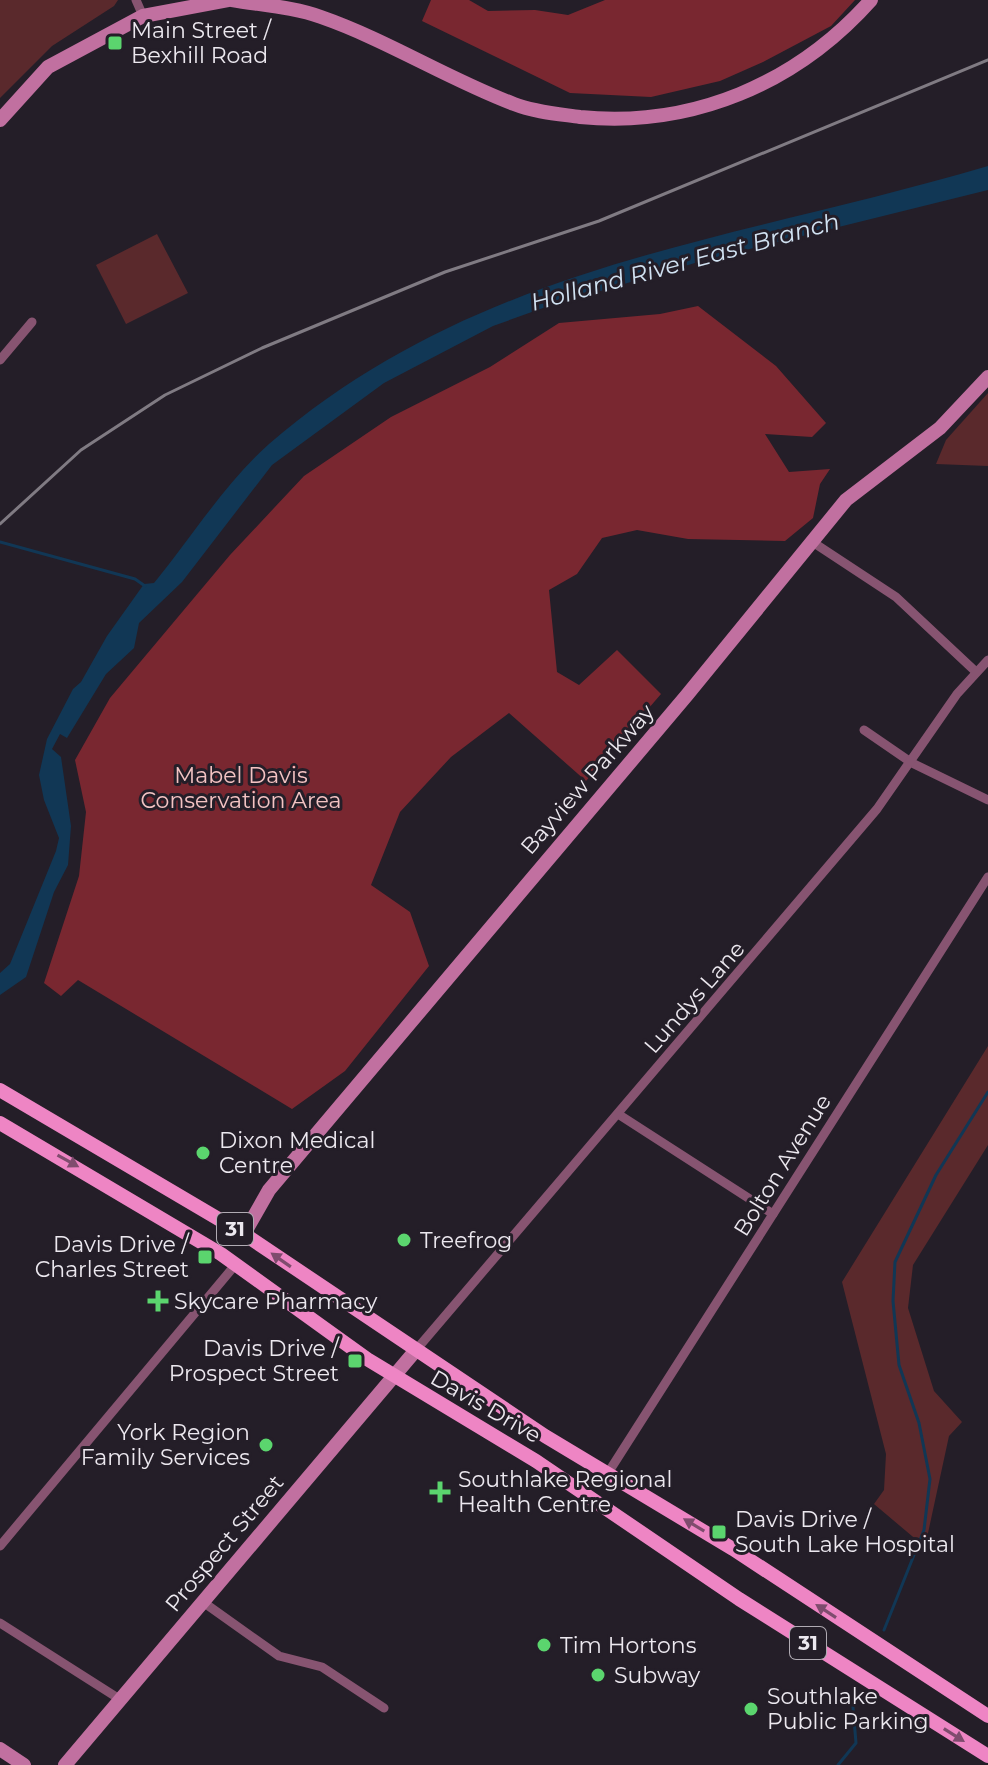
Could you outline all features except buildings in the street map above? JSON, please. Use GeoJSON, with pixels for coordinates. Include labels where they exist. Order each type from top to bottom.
{"type":"FeatureCollection","features":[{"type":"Feature","properties":{"kind":"main road"},"geometry":{"type":"LineString","coordinates":[[0,120],[48,67],[143,16],[230,0],[320,16],[517,106],[606,119],[648,119],[685,112],[769,83],[802,64],[851,22],[871,0]]}},
{"type":"Feature","properties":{"kind":"main road","name":"Bayview Parkway"},"geometry":{"type":"LineString","coordinates":[[244,1234],[269,1190],[687,695],[846,500],[940,428],[988,377]]}},
{"type":"Feature","properties":{"kind":"main road","name":"Davis Drive"},"geometry":{"type":"LineString","coordinates":[[0,1090],[244,1234],[416,1350],[733,1549],[988,1716]]}},
{"type":"Feature","properties":{"kind":"main road","name":"Davis Drive"},"geometry":{"type":"LineString","coordinates":[[0,1123],[77,1166],[236,1264],[393,1376],[536,1461],[739,1599],[984,1754]]}},
{"type":"Feature","properties":{"kind":"main road","name":"Prospect Street"},"geometry":{"type":"LineString","coordinates":[[65,1765],[416,1350]]}},
{"type":"Feature","properties":{"kind":"main road"},"geometry":{"type":"LineString","coordinates":[[0,1749],[24,1765]]}},
{"type":"Feature","properties":{"kind":"street"},"geometry":{"type":"LineString","coordinates":[[136,0],[143,16]]}},
{"type":"Feature","properties":{"kind":"street"},"geometry":{"type":"LineString","coordinates":[[0,360],[32,322]]}},
{"type":"Feature","properties":{"kind":"street"},"geometry":{"type":"LineString","coordinates":[[811,541],[896,597],[975,671]]}},
{"type":"Feature","properties":{"kind":"street","name":"Lundys Lane"},"geometry":{"type":"LineString","coordinates":[[416,1350],[766,942],[912,763],[975,671],[988,660]]}},
{"type":"Feature","properties":{"kind":"street"},"geometry":{"type":"LineString","coordinates":[[864,730],[912,763],[988,800]]}},
{"type":"Feature","properties":{"kind":"street","name":"Bolton Avenue"},"geometry":{"type":"LineString","coordinates":[[608,1473],[988,877]]}},
{"type":"Feature","properties":{"kind":"street"},"geometry":{"type":"LineString","coordinates":[[618,1114],[773,1214]]}},
{"type":"Feature","properties":{"kind":"street"},"geometry":{"type":"LineString","coordinates":[[0,1546],[236,1264]]}},
{"type":"Feature","properties":{"kind":"street"},"geometry":{"type":"LineString","coordinates":[[203,1602],[279,1656],[322,1667],[384,1708]]}},
{"type":"Feature","properties":{"kind":"street"},"geometry":{"type":"LineString","coordinates":[[0,1623],[121,1700]]}},
{"type":"Feature","properties":{"kind":"shaded area"},"geometry":{"type":"Polygon","coordinates":[[[0,0],[118,0],[114,6],[52,46],[0,98],[0,0]]]}},
{"type":"Feature","properties":{"kind":"shaded area"},"geometry":{"type":"Polygon","coordinates":[[[157,234],[188,293],[126,324],[96,265],[157,234]]]}},
{"type":"Feature","properties":{"kind":"shaded area"},"geometry":{"type":"Polygon","coordinates":[[[988,393],[988,466],[936,464],[946,440],[988,393]]]}},
{"type":"Feature","properties":{"kind":"shaded area"},"geometry":{"type":"Polygon","coordinates":[[[988,1046],[988,1145],[913,1265],[908,1308],[934,1391],[962,1422],[949,1436],[925,1547],[874,1504],[884,1490],[886,1454],[842,1282],[988,1046]]]}},
{"type":"Feature","properties":{"kind":"green space"},"geometry":{"type":"Polygon","coordinates":[[[431,0],[469,0],[488,11],[535,10],[568,15],[605,0],[855,0],[831,26],[763,62],[720,81],[651,97],[570,93],[422,21],[431,0]]]}},
{"type":"Feature","properties":{"kind":"green space","name":"Mabel Davis Conservation Area"},"geometry":{"type":"Polygon","coordinates":[[[698,306],[776,366],[826,423],[812,437],[765,434],[789,472],[830,469],[820,484],[813,518],[785,541],[688,539],[637,530],[602,538],[577,574],[549,590],[557,672],[579,685],[617,650],[661,694],[586,781],[509,713],[451,757],[400,812],[371,885],[410,912],[429,966],[345,1071],[292,1109],[78,980],[61,996],[44,983],[79,876],[86,812],[75,760],[110,698],[230,555],[304,476],[391,417],[490,367],[559,323],[660,314],[698,306]]]}},
{"type":"Feature","properties":{"kind":"water","name":"Holland River East Branch"},"geometry":{"type":"Polygon","coordinates":[[[988,166],[988,190],[705,260],[493,326],[384,383],[272,465],[182,582],[139,623],[134,648],[106,674],[67,738],[60,734],[52,749],[61,757],[71,826],[68,865],[54,892],[26,977],[0,995],[0,973],[10,964],[59,838],[44,800],[39,775],[47,739],[73,689],[81,682],[107,636],[144,584],[154,583],[223,493],[269,444],[350,383],[435,334],[522,296],[612,265],[704,239],[988,166]]]}},
{"type":"Feature","properties":{"kind":"waterway"},"geometry":{"type":"LineString","coordinates":[[0,542],[135,579],[145,586]]}},
{"type":"Feature","properties":{"kind":"waterway"},"geometry":{"type":"LineString","coordinates":[[884,1630],[924,1530],[930,1479],[919,1423],[899,1365],[893,1301],[895,1262],[936,1175],[988,1092]]}},
{"type":"Feature","properties":{"kind":"waterway"},"geometry":{"type":"LineString","coordinates":[[838,1765],[856,1743],[852,1696]]}},
{"type":"Feature","properties":{"kind":"railway"},"geometry":{"type":"LineString","coordinates":[[0,524],[81,450],[165,395],[262,348],[445,272],[599,221],[988,60]]}},
{"type":"Feature","properties":{"kind":"place","name":"Main Street / Bexhill Road"},"geometry":{"type":"Point","coordinates":[115,43]}},
{"type":"Feature","properties":{"kind":"place","name":"Dixon Medical Centre"},"geometry":{"type":"Point","coordinates":[203,1153]}},
{"type":"Feature","properties":{"kind":"place","name":"Treefrog"},"geometry":{"type":"Point","coordinates":[404,1240]}},
{"type":"Feature","properties":{"kind":"place","name":"Davis Drive / Charles Street"},"geometry":{"type":"Point","coordinates":[205,1257]}},
{"type":"Feature","properties":{"kind":"place","name":"Skycare Pharmacy"},"geometry":{"type":"Point","coordinates":[158,1301]}},
{"type":"Feature","properties":{"kind":"place","name":"Davis Drive / Prospect Street"},"geometry":{"type":"Point","coordinates":[355,1361]}},
{"type":"Feature","properties":{"kind":"place","name":"York Region Family Services"},"geometry":{"type":"Point","coordinates":[266,1445]}},
{"type":"Feature","properties":{"kind":"place","name":"Southlake Regional Health Centre"},"geometry":{"type":"Point","coordinates":[440,1492]}},
{"type":"Feature","properties":{"kind":"place","name":"Davis Drive / South Lake Hospital"},"geometry":{"type":"Point","coordinates":[719,1532]}},
{"type":"Feature","properties":{"kind":"place","name":"Tim Hortons"},"geometry":{"type":"Point","coordinates":[544,1645]}},
{"type":"Feature","properties":{"kind":"place","name":"Subway"},"geometry":{"type":"Point","coordinates":[598,1675]}},
{"type":"Feature","properties":{"kind":"place","name":"Southlake Public Parking"},"geometry":{"type":"Point","coordinates":[751,1709]}}]}
